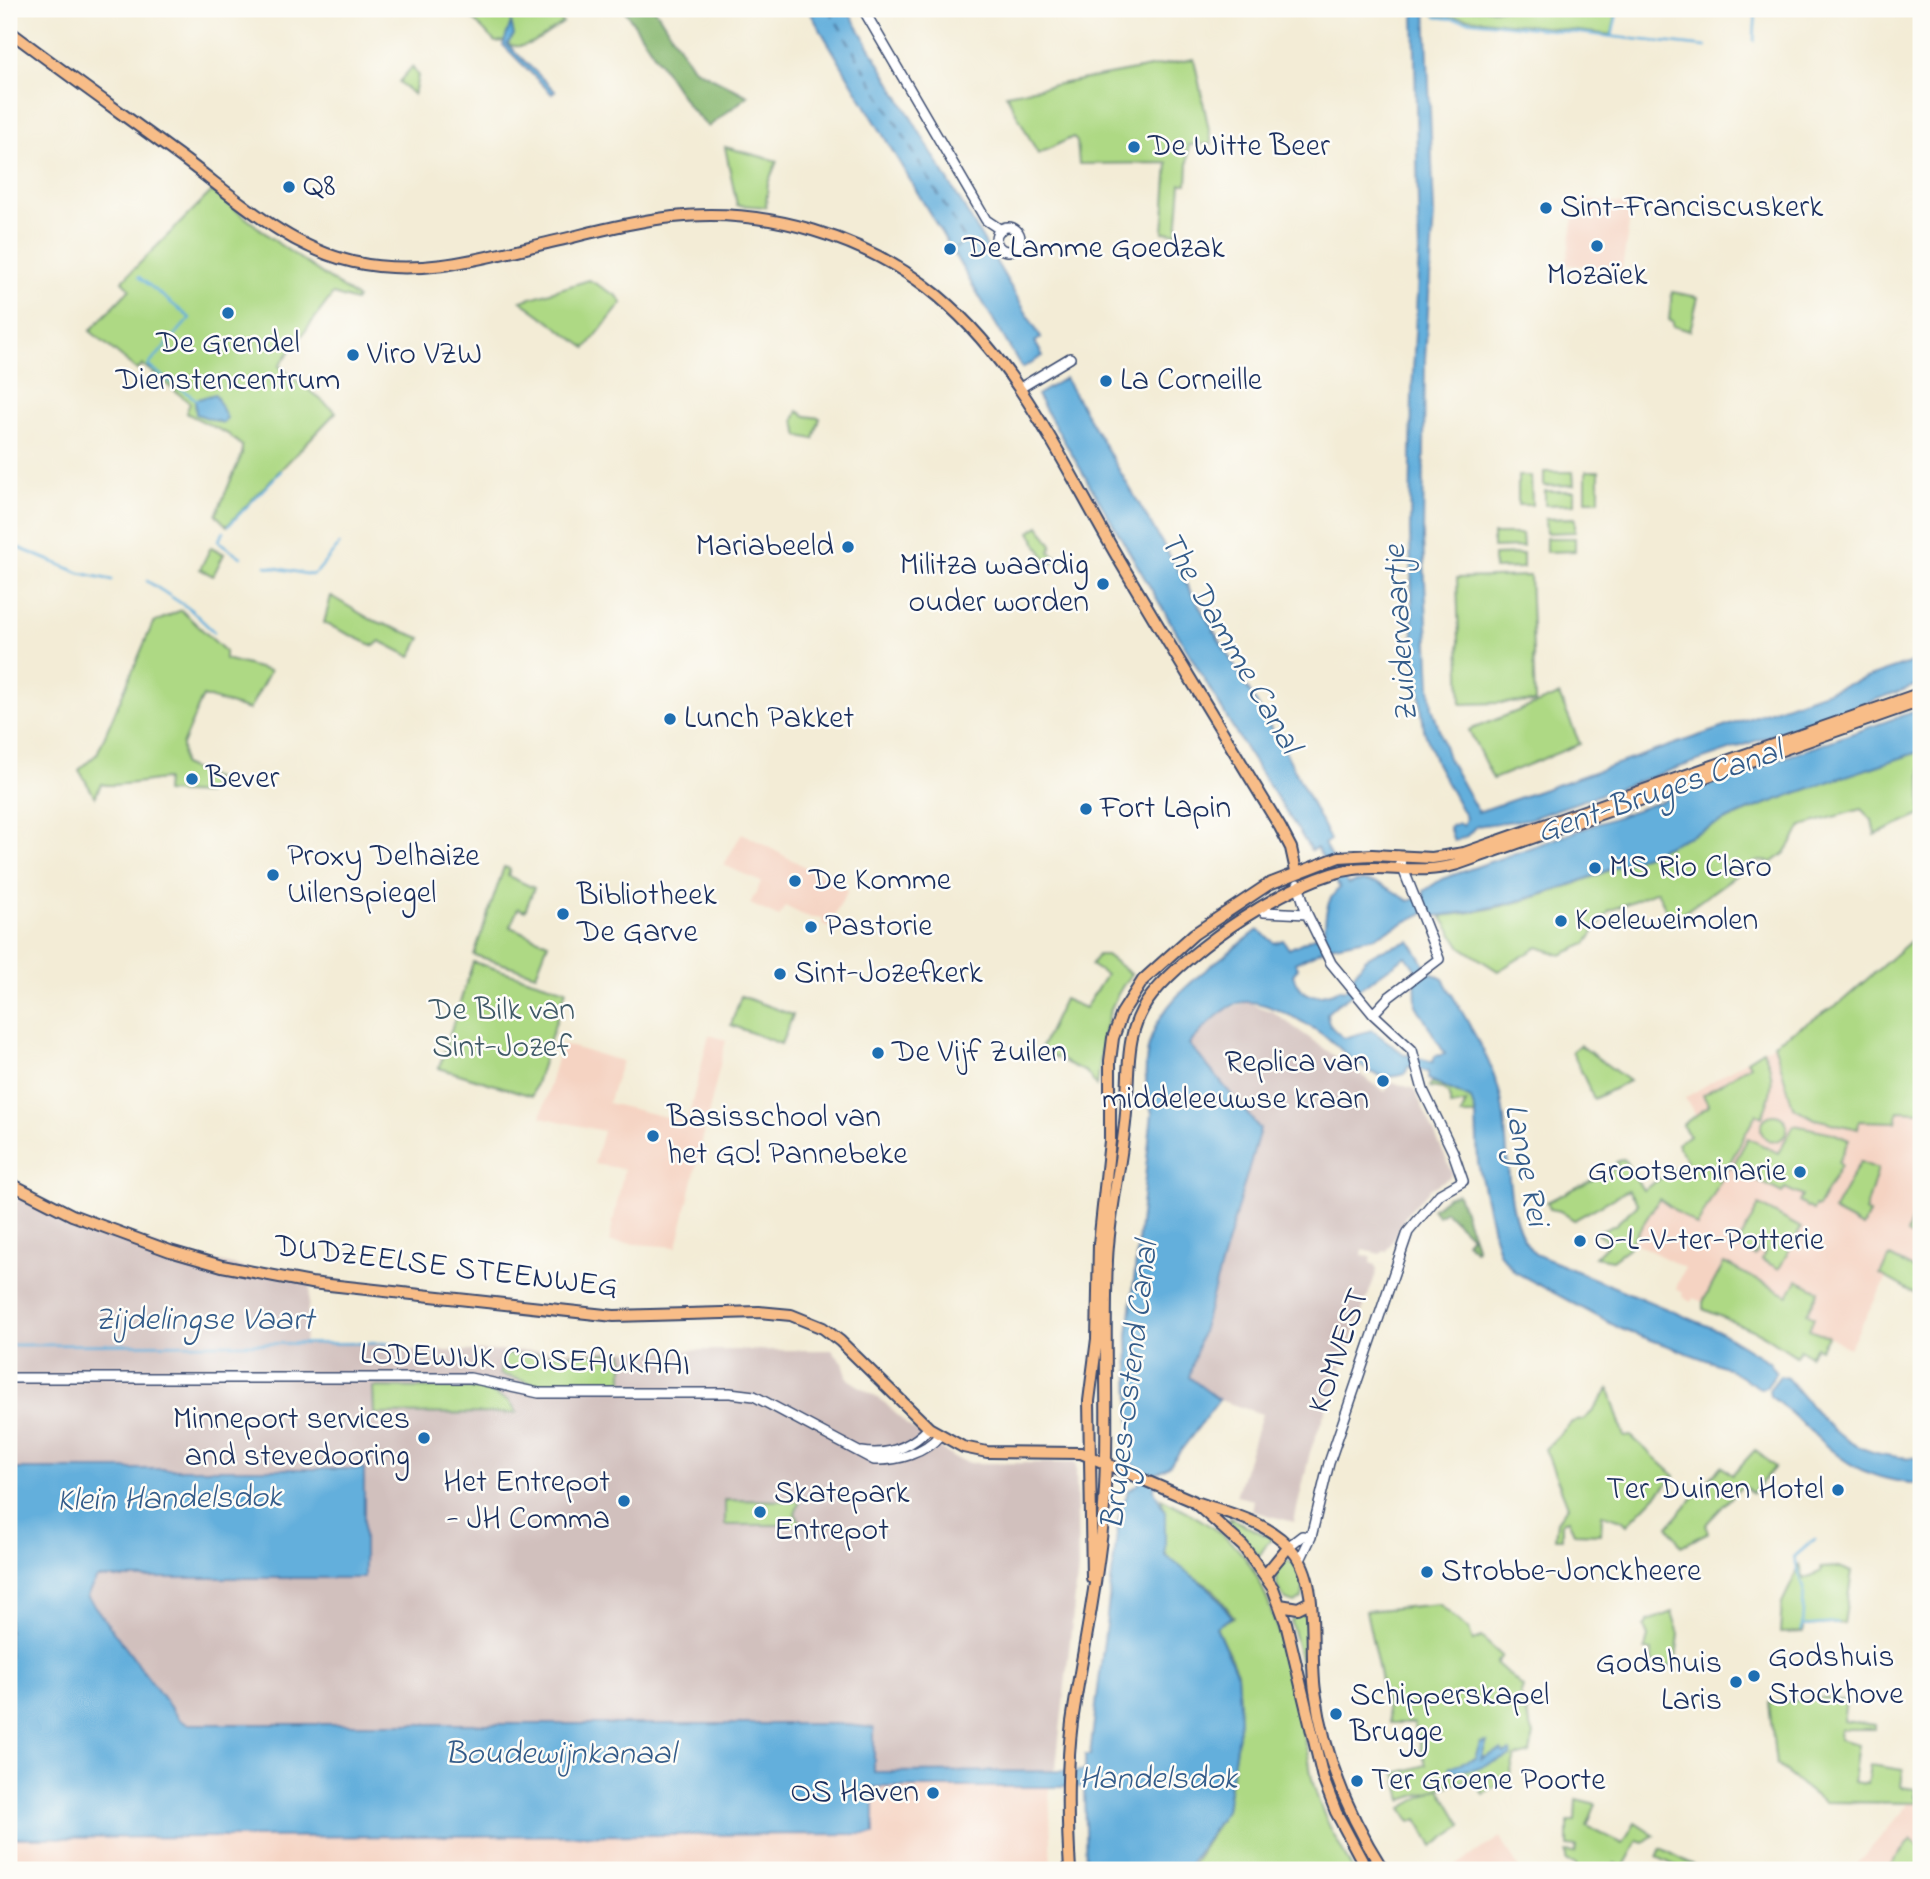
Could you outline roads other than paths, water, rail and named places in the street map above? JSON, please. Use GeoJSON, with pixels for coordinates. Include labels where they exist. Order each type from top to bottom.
{"type":"FeatureCollection","features":[{"type":"Feature","properties":{"kind":"main road"},"geometry":{"type":"LineString","coordinates":[[9,31],[277,229],[312,249],[352,262],[406,270],[443,267],[656,219],[722,216],[794,225],[847,242],[893,265],[935,293],[983,338],[1020,388],[1280,827],[1291,848],[1296,872]]}},
{"type":"Feature","properties":{"kind":"main road"},"geometry":{"type":"LineString","coordinates":[[1094,1592],[1089,1402],[1097,1339],[1100,1244],[1110,1141],[1111,1061],[1117,1026],[1143,980],[1194,934],[1240,900],[1296,872],[1329,860],[1371,855],[1432,858],[1464,853],[1921,693]]}},
{"type":"Feature","properties":{"kind":"main road"},"geometry":{"type":"LineString","coordinates":[[1070,1870],[1068,1799],[1072,1724],[1094,1592],[1106,1463],[1107,1261],[1126,1112],[1128,1049],[1133,1028],[1147,1001],[1205,946],[1259,908],[1298,889],[1354,869],[1438,870],[1458,864],[1921,701]]}},
{"type":"Feature","properties":{"kind":"main road","name":"DUDZEELSE STEENWEG"},"geometry":{"type":"LineString","coordinates":[[9,1183],[72,1215],[170,1251],[222,1266],[311,1283],[614,1316],[759,1312],[791,1315],[831,1334],[929,1428],[963,1447],[987,1452],[1072,1452],[1089,1455]]}},
{"type":"Feature","properties":{"kind":"main road"},"geometry":{"type":"LineString","coordinates":[[1089,1455],[1172,1493],[1252,1521],[1276,1535],[1300,1560],[1307,1576],[1310,1602],[1317,1732],[1348,1807],[1383,1870]]}},
{"type":"Feature","properties":{"kind":"main road"},"geometry":{"type":"LineString","coordinates":[[1193,1501],[1231,1535],[1266,1574],[1280,1605],[1317,1732],[1329,1796],[1367,1870]]}},
{"type":"Feature","properties":{"kind":"main road"},"geometry":{"type":"LineString","coordinates":[[1266,1574],[1289,1546]]}},
{"type":"Feature","properties":{"kind":"main road"},"geometry":{"type":"LineString","coordinates":[[1280,1605],[1298,1608],[1310,1602]]}},
{"type":"Feature","properties":{"kind":"street"},"geometry":{"type":"LineString","coordinates":[[863,9],[986,220],[1001,230]]}},
{"type":"Feature","properties":{"kind":"street"},"geometry":{"type":"LineString","coordinates":[[1020,388],[1070,358]]}},
{"type":"Feature","properties":{"kind":"street"},"geometry":{"type":"LineString","coordinates":[[1296,872],[1298,889],[1324,950],[1373,1014],[1439,959],[1398,856]]}},
{"type":"Feature","properties":{"kind":"street"},"geometry":{"type":"LineString","coordinates":[[1259,908],[1264,912],[1307,914]]}},
{"type":"Feature","properties":{"kind":"street","name":"KOMVEST"},"geometry":{"type":"LineString","coordinates":[[1300,1560],[1311,1537],[1329,1463],[1408,1232],[1426,1206],[1440,1194],[1463,1181],[1422,1087],[1410,1046],[1373,1014]]}},
{"type":"Feature","properties":{"kind":"street","name":"LODEWIJK COISEAUKAAI"},"geometry":{"type":"LineString","coordinates":[[9,1378],[470,1378],[539,1392],[742,1394],[764,1398],[856,1451],[875,1457]]}},
{"type":"Feature","properties":{"kind":"street"},"geometry":{"type":"LineString","coordinates":[[875,1457],[909,1445],[929,1428]]}},
{"type":"Feature","properties":{"kind":"street"},"geometry":{"type":"LineString","coordinates":[[875,1457],[894,1459],[920,1451],[940,1435]]}},
{"type":"Feature","properties":{"kind":"street"},"geometry":{"type":"LineString","coordinates":[[1289,1546],[1303,1536],[1311,1537]]}},
{"type":"Feature","properties":{"kind":"water"},"geometry":{"type":"Polygon","coordinates":[[[808,9],[847,9],[1041,338],[1035,342],[1043,356],[1022,368],[808,9]]]}},
{"type":"Feature","properties":{"kind":"water"},"geometry":{"type":"Polygon","coordinates":[[[1414,9],[1426,9],[1434,213],[1425,359],[1423,539],[1430,687],[1432,707],[1448,758],[1478,812],[1921,659],[1921,684],[1529,819],[1476,826],[1467,836],[1454,841],[1449,827],[1458,823],[1463,826],[1466,818],[1436,763],[1424,730],[1413,636],[1410,530],[1412,393],[1419,253],[1414,9]]]}},
{"type":"Feature","properties":{"kind":"water"},"geometry":{"type":"Polygon","coordinates":[[[511,22],[514,35],[507,44],[555,91],[552,94],[503,45],[511,22]]]}},
{"type":"Feature","properties":{"kind":"water"},"geometry":{"type":"Polygon","coordinates":[[[1065,378],[1288,757],[1330,840],[1324,844],[1348,884],[1357,881],[1373,882],[1409,901],[1424,896],[1424,891],[1442,879],[1921,709],[1921,751],[1745,812],[1553,891],[1473,911],[1432,916],[1429,910],[1375,937],[1330,946],[1295,963],[1298,968],[1293,975],[1306,993],[1319,995],[1341,989],[1343,991],[1355,982],[1353,976],[1365,959],[1379,951],[1410,941],[1429,972],[1443,979],[1475,1035],[1496,1080],[1504,1113],[1509,1178],[1516,1221],[1535,1254],[1717,1330],[1769,1362],[1776,1372],[1766,1387],[1760,1388],[1723,1366],[1621,1329],[1515,1272],[1499,1253],[1493,1231],[1478,1163],[1476,1115],[1471,1099],[1428,1079],[1428,1072],[1408,1066],[1405,1074],[1375,1074],[1359,1065],[1317,1031],[1290,1015],[1262,1004],[1239,1003],[1219,1015],[1189,1044],[1260,1129],[1189,1377],[1219,1400],[1169,1466],[1156,1474],[1154,1490],[1165,1512],[1165,1555],[1212,1591],[1232,1617],[1216,1627],[1237,1674],[1240,1721],[1226,1810],[1186,1870],[1086,1870],[1084,1787],[874,1787],[874,1834],[9,1838],[9,1469],[364,1469],[364,1578],[97,1578],[87,1596],[179,1719],[187,1724],[837,1724],[874,1728],[874,1772],[1085,1771],[1085,1755],[1090,1755],[1119,1518],[1128,1491],[1139,1484],[1141,1470],[1132,1462],[1128,1336],[1152,1113],[1146,1079],[1147,1051],[1156,1026],[1188,985],[1258,930],[1275,943],[1283,940],[1289,949],[1325,932],[1329,902],[1340,888],[1317,848],[1311,850],[1246,750],[1037,395],[1065,378]],[[1406,956],[1327,1013],[1330,1025],[1344,1038],[1372,1030],[1404,1054],[1433,1062],[1435,1056],[1445,1054],[1416,1005],[1415,969],[1406,956]]]}},
{"type":"Feature","properties":{"kind":"water"},"geometry":{"type":"Polygon","coordinates":[[[215,394],[227,418],[223,423],[196,414],[195,400],[215,394]]]}},
{"type":"Feature","properties":{"kind":"water"},"geometry":{"type":"Polygon","coordinates":[[[1780,1376],[1787,1378],[1843,1438],[1875,1453],[1921,1458],[1921,1484],[1894,1481],[1871,1474],[1836,1454],[1770,1396],[1769,1390],[1780,1376]]]}},
{"type":"Feature","properties":{"kind":"water"},"geometry":{"type":"Polygon","coordinates":[[[1487,1742],[1481,1759],[1501,1750],[1504,1753],[1510,1751],[1511,1756],[1474,1769],[1451,1771],[1449,1767],[1475,1758],[1480,1743],[1487,1742]]]}},
{"type":"Feature","properties":{"kind":"waterway"},"geometry":{"type":"LineString","coordinates":[[1612,36],[1618,9]]}},
{"type":"Feature","properties":{"kind":"waterway"},"geometry":{"type":"LineString","coordinates":[[1754,41],[1756,9]]}},
{"type":"Feature","properties":{"kind":"waterway"},"geometry":{"type":"LineString","coordinates":[[1436,17],[1706,47]]}},
{"type":"Feature","properties":{"kind":"waterway"},"geometry":{"type":"LineString","coordinates":[[139,277],[190,318],[148,366],[197,400]]}},
{"type":"Feature","properties":{"kind":"waterway"},"geometry":{"type":"LineString","coordinates":[[229,525],[281,471]]}},
{"type":"Feature","properties":{"kind":"waterway"},"geometry":{"type":"LineString","coordinates":[[224,532],[218,541],[241,557]]}},
{"type":"Feature","properties":{"kind":"waterway"},"geometry":{"type":"LineString","coordinates":[[266,566],[311,575],[317,572],[339,545]]}},
{"type":"Feature","properties":{"kind":"waterway"},"geometry":{"type":"LineString","coordinates":[[9,553],[19,548],[80,573],[112,580]]}},
{"type":"Feature","properties":{"kind":"waterway"},"geometry":{"type":"LineString","coordinates":[[147,581],[190,609],[214,632]]}},
{"type":"Feature","properties":{"kind":"waterway","name":"Zijdelingse Vaart"},"geometry":{"type":"LineString","coordinates":[[9,1345],[400,1343]]}},
{"type":"Feature","properties":{"kind":"waterway"},"geometry":{"type":"LineString","coordinates":[[1802,1631],[1804,1588],[1794,1557],[1815,1539]]}},
{"type":"Feature","properties":{"kind":"waterway"},"geometry":{"type":"LineString","coordinates":[[1802,1626],[1838,1623]]}},
{"type":"Feature","properties":{"kind":"place","name":"De Witte Beer"},"geometry":{"type":"Point","coordinates":[1134,147]}},
{"type":"Feature","properties":{"kind":"place","name":"Q8"},"geometry":{"type":"Point","coordinates":[289,187]}},
{"type":"Feature","properties":{"kind":"place","name":"Sint-Franciscuskerk"},"geometry":{"type":"Point","coordinates":[1546,208]}},
{"type":"Feature","properties":{"kind":"place","name":"Mozaïek"},"geometry":{"type":"Point","coordinates":[1597,246]}},
{"type":"Feature","properties":{"kind":"place","name":"De Lamme Goedzak"},"geometry":{"type":"Point","coordinates":[950,249]}},
{"type":"Feature","properties":{"kind":"place","name":"De Grendel Dienstencentrum"},"geometry":{"type":"Point","coordinates":[228,313]}},
{"type":"Feature","properties":{"kind":"place","name":"Viro VZW"},"geometry":{"type":"Point","coordinates":[353,355]}},
{"type":"Feature","properties":{"kind":"place","name":"La Corneille"},"geometry":{"type":"Point","coordinates":[1106,381]}},
{"type":"Feature","properties":{"kind":"place","name":"Mariabeeld"},"geometry":{"type":"Point","coordinates":[848,547]}},
{"type":"Feature","properties":{"kind":"place","name":"Militza waardig ouder worden"},"geometry":{"type":"Point","coordinates":[1103,584]}},
{"type":"Feature","properties":{"kind":"place","name":"Lunch Pakket"},"geometry":{"type":"Point","coordinates":[670,719]}},
{"type":"Feature","properties":{"kind":"place","name":"Bever"},"geometry":{"type":"Point","coordinates":[192,779]}},
{"type":"Feature","properties":{"kind":"place","name":"Fort Lapin"},"geometry":{"type":"Point","coordinates":[1086,809]}},
{"type":"Feature","properties":{"kind":"place","name":"MS Rio Claro"},"geometry":{"type":"Point","coordinates":[1595,868]}},
{"type":"Feature","properties":{"kind":"place","name":"Proxy Delhaize Uilenspiegel"},"geometry":{"type":"Point","coordinates":[273,875]}},
{"type":"Feature","properties":{"kind":"place","name":"De Komme"},"geometry":{"type":"Point","coordinates":[795,881]}},
{"type":"Feature","properties":{"kind":"place","name":"Bibliotheek De Garve"},"geometry":{"type":"Point","coordinates":[563,914]}},
{"type":"Feature","properties":{"kind":"place","name":"Koeleweimolen"},"geometry":{"type":"Point","coordinates":[1561,921]}},
{"type":"Feature","properties":{"kind":"place","name":"Pastorie"},"geometry":{"type":"Point","coordinates":[811,927]}},
{"type":"Feature","properties":{"kind":"place","name":"Sint-Jozefkerk"},"geometry":{"type":"Point","coordinates":[780,974]}},
{"type":"Feature","properties":{"kind":"place","name":"De Vijf Zuilen"},"geometry":{"type":"Point","coordinates":[878,1053]}},
{"type":"Feature","properties":{"kind":"place","name":"Replica van middeleeuwse kraan"},"geometry":{"type":"Point","coordinates":[1383,1081]}},
{"type":"Feature","properties":{"kind":"place","name":"Basisschool van het GO! Pannebeke"},"geometry":{"type":"Point","coordinates":[653,1136]}},
{"type":"Feature","properties":{"kind":"place","name":"Grootseminarie"},"geometry":{"type":"Point","coordinates":[1800,1172]}},
{"type":"Feature","properties":{"kind":"place","name":"O-L-V-ter-Potterie"},"geometry":{"type":"Point","coordinates":[1580,1241]}},
{"type":"Feature","properties":{"kind":"place","name":"Minneport services and stevedooring"},"geometry":{"type":"Point","coordinates":[424,1438]}},
{"type":"Feature","properties":{"kind":"place","name":"Ter Duinen Hotel"},"geometry":{"type":"Point","coordinates":[1838,1490]}},
{"type":"Feature","properties":{"kind":"place","name":"Het Entrepot - JH Comma"},"geometry":{"type":"Point","coordinates":[624,1501]}},
{"type":"Feature","properties":{"kind":"place","name":"Skatepark Entrepot"},"geometry":{"type":"Point","coordinates":[760,1512]}},
{"type":"Feature","properties":{"kind":"place","name":"Strobbe-Jonckheere"},"geometry":{"type":"Point","coordinates":[1427,1572]}},
{"type":"Feature","properties":{"kind":"place","name":"Godshuis Stockhove"},"geometry":{"type":"Point","coordinates":[1754,1676]}},
{"type":"Feature","properties":{"kind":"place","name":"Godshuis Laris"},"geometry":{"type":"Point","coordinates":[1736,1682]}},
{"type":"Feature","properties":{"kind":"place","name":"Schipperskapel Brugge"},"geometry":{"type":"Point","coordinates":[1336,1714]}},
{"type":"Feature","properties":{"kind":"place","name":"Ter Groene Poorte"},"geometry":{"type":"Point","coordinates":[1357,1781]}},
{"type":"Feature","properties":{"kind":"place","name":"OS Haven"},"geometry":{"type":"Point","coordinates":[933,1793]}},
{"type":"Feature","properties":{"kind":"water label","name":"Zuidervaartje"},"geometry":{"type":"Point","coordinates":[1402,634]}},
{"type":"Feature","properties":{"kind":"water label","name":"The Damme Canal"},"geometry":{"type":"Point","coordinates":[1229,643]}},
{"type":"Feature","properties":{"kind":"water label","name":"Gent-Bruges Canal"},"geometry":{"type":"Point","coordinates":[1660,793]}},
{"type":"Feature","properties":{"kind":"water label","name":"Lange Rei"},"geometry":{"type":"Point","coordinates":[1525,1165]}},
{"type":"Feature","properties":{"kind":"water label","name":"Bruges–Ostend Canal"},"geometry":{"type":"Point","coordinates":[1131,1386]}},
{"type":"Feature","properties":{"kind":"water label","name":"Klein Handelsdok"},"geometry":{"type":"Point","coordinates":[169,1500]}},
{"type":"Feature","properties":{"kind":"water label","name":"Boudewijnkanaal"},"geometry":{"type":"Point","coordinates":[560,1755]}},
{"type":"Feature","properties":{"kind":"water label","name":"Handelsdok"},"geometry":{"type":"Point","coordinates":[1158,1780]}},
{"type":"Feature","properties":{"kind":"park label","name":"De Bilk van Sint-Jozef"},"geometry":{"type":"Point","coordinates":[502,1030]}}]}
